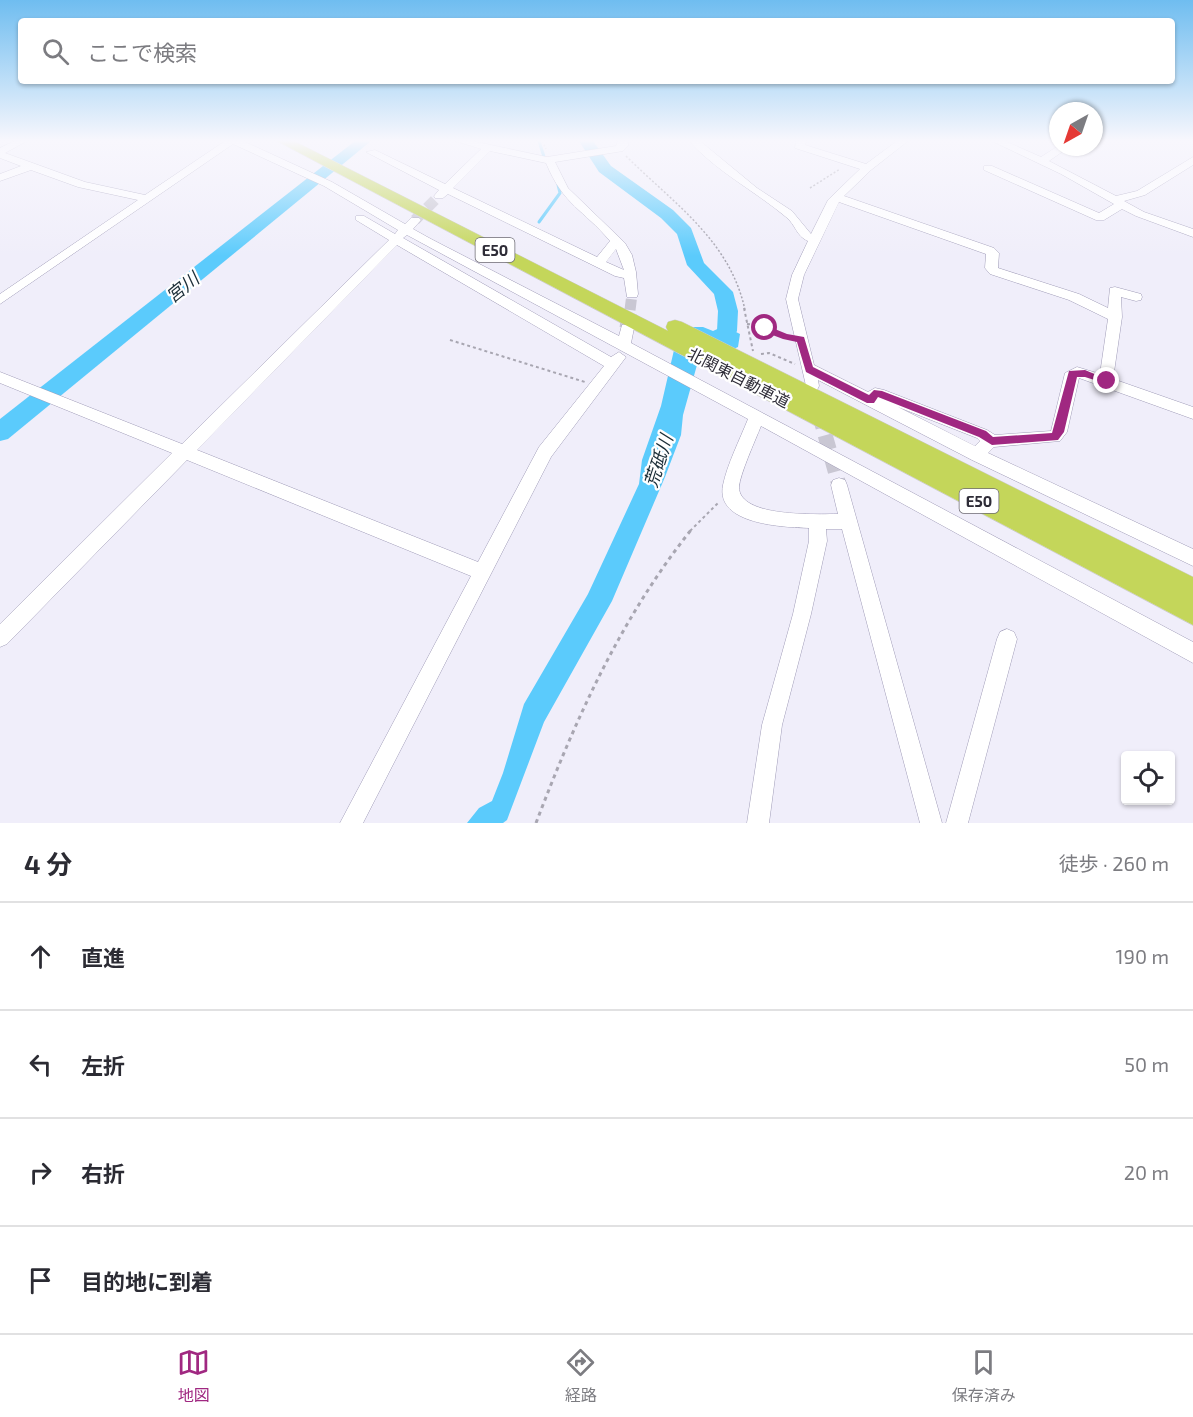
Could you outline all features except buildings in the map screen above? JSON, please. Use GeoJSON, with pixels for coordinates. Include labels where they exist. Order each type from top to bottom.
{"type":"FeatureCollection","features":[{"type":"Feature","properties":{"kind":"highway","name":"北関東自動車道"},"geometry":{"type":"LineString","coordinates":[[370,179],[635,327],[764,381],[1193,590]]}},
{"type":"Feature","properties":{"kind":"highway","name":"北関東自動車道"},"geometry":{"type":"LineString","coordinates":[[764,381],[1193,612]]}},
{"type":"Feature","properties":{"kind":"street"},"geometry":{"type":"LineString","coordinates":[[67,179],[82,185],[148,199]]}},
{"type":"Feature","properties":{"kind":"street"},"geometry":{"type":"LineString","coordinates":[[0,300],[177,179]]}},
{"type":"Feature","properties":{"kind":"street"},"geometry":{"type":"LineString","coordinates":[[319,179],[400,235],[525,311],[616,361],[545,452],[351,823]]}},
{"type":"Feature","properties":{"kind":"street"},"geometry":{"type":"LineString","coordinates":[[419,179],[443,193],[619,273],[632,276]]}},
{"type":"Feature","properties":{"kind":"street"},"geometry":{"type":"LineString","coordinates":[[443,193],[456,179]]}},
{"type":"Feature","properties":{"kind":"street"},"geometry":{"type":"LineString","coordinates":[[561,179],[564,189],[625,250],[632,276],[632,294]]}},
{"type":"Feature","properties":{"kind":"street"},"geometry":{"type":"LineString","coordinates":[[740,179],[788,213],[795,219],[804,235],[814,240]]}},
{"type":"Feature","properties":{"kind":"street"},"geometry":{"type":"LineString","coordinates":[[812,386],[792,299],[798,275],[836,197],[855,179]]}},
{"type":"Feature","properties":{"kind":"street"},"geometry":{"type":"LineString","coordinates":[[1014,179],[1100,218],[1118,202],[1141,193],[1162,179]]}},
{"type":"Feature","properties":{"kind":"street"},"geometry":{"type":"LineString","coordinates":[[1076,179],[1151,219],[1193,233]]}},
{"type":"Feature","properties":{"kind":"street"},"geometry":{"type":"LineString","coordinates":[[836,197],[990,250],[993,253],[991,268],[994,271],[1074,297],[1115,317]]}},
{"type":"Feature","properties":{"kind":"street"},"geometry":{"type":"LineString","coordinates":[[360,218],[400,235],[656,364],[1193,653]]}},
{"type":"Feature","properties":{"kind":"street"},"geometry":{"type":"LineString","coordinates":[[0,637],[415,220]]}},
{"type":"Feature","properties":{"kind":"street"},"geometry":{"type":"LineString","coordinates":[[599,263],[613,236]]}},
{"type":"Feature","properties":{"kind":"street"},"geometry":{"type":"LineString","coordinates":[[1107,381],[1115,317],[1115,291],[1136,297]]}},
{"type":"Feature","properties":{"kind":"street"},"geometry":{"type":"LineString","coordinates":[[809,369],[978,455],[1193,558]]}},
{"type":"Feature","properties":{"kind":"street"},"geometry":{"type":"LineString","coordinates":[[978,455],[986,444],[992,441],[1055,437],[1059,432],[1073,373],[1085,373],[1193,413]]}},
{"type":"Feature","properties":{"kind":"street"},"geometry":{"type":"LineString","coordinates":[[0,377],[482,572]]}},
{"type":"Feature","properties":{"kind":"street"},"geometry":{"type":"LineString","coordinates":[[870,400],[874,394],[879,394],[982,434],[992,441]]}},
{"type":"Feature","properties":{"kind":"street"},"geometry":{"type":"LineString","coordinates":[[751,415],[731,485],[734,500],[743,510],[756,515],[848,522]]}},
{"type":"Feature","properties":{"kind":"street"},"geometry":{"type":"LineString","coordinates":[[839,485],[931,823]]}},
{"type":"Feature","properties":{"kind":"street"},"geometry":{"type":"LineString","coordinates":[[758,823],[772,724],[802,614],[818,541],[818,520]]}},
{"type":"Feature","properties":{"kind":"street"},"geometry":{"type":"LineString","coordinates":[[957,823],[1007,639]]}},
{"type":"Feature","properties":{"kind":"path"},"geometry":{"type":"LineString","coordinates":[[650,179],[690,212],[716,244],[736,281],[753,350],[756,353],[769,353],[809,369]]}},
{"type":"Feature","properties":{"kind":"path"},"geometry":{"type":"LineString","coordinates":[[810,188],[823,179]]}},
{"type":"Feature","properties":{"kind":"path"},"geometry":{"type":"LineString","coordinates":[[747,324],[756,325],[786,337],[801,339]]}},
{"type":"Feature","properties":{"kind":"path"},"geometry":{"type":"LineString","coordinates":[[450,340],[594,387]]}},
{"type":"Feature","properties":{"kind":"path"},"geometry":{"type":"LineString","coordinates":[[536,823],[578,714],[631,615],[658,574],[710,509],[720,501],[734,500]]}},
{"type":"Feature","properties":{"kind":"water"},"geometry":{"type":"Polygon","coordinates":[[[724,326],[740,334],[738,347],[697,365],[683,415],[681,435],[665,477],[612,601],[544,722],[507,820],[503,823],[467,823],[479,808],[492,801],[524,704],[588,594],[639,484],[642,460],[661,406],[674,350],[687,327],[703,327],[713,331],[724,326]]]}},
{"type":"Feature","properties":{"kind":"waterway","name":"宮川"},"geometry":{"type":"LineString","coordinates":[[0,432],[316,179]]}},
{"type":"Feature","properties":{"kind":"waterway","name":"荒砥川"},"geometry":{"type":"LineString","coordinates":[[619,179],[667,214],[685,232],[696,265],[723,292],[728,311],[727,331],[724,336],[707,344]]}},
{"type":"Feature","properties":{"kind":"waterway"},"geometry":{"type":"LineString","coordinates":[[539,222],[560,193],[558,185]]}},
{"type":"Feature","properties":{"kind":"tunnel"},"geometry":{"type":"LineString","coordinates":[[415,220],[439,196]]}},
{"type":"Feature","properties":{"kind":"tunnel"},"geometry":{"type":"LineString","coordinates":[[630,310],[632,294]]}},
{"type":"Feature","properties":{"kind":"tunnel"},"geometry":{"type":"LineString","coordinates":[[627,328],[630,308]]}},
{"type":"Feature","properties":{"kind":"tunnel"},"geometry":{"type":"LineString","coordinates":[[819,413],[839,485]]}},
{"type":"Feature","properties":{"kind":"route"},"geometry":{"type":"LineString","coordinates":[[765,328],[786,337],[801,339],[809,369],[870,400],[874,394],[879,394],[982,434],[992,441],[1055,437],[1059,432],[1070,377],[1073,373],[1085,373],[1107,381]]}}]}
